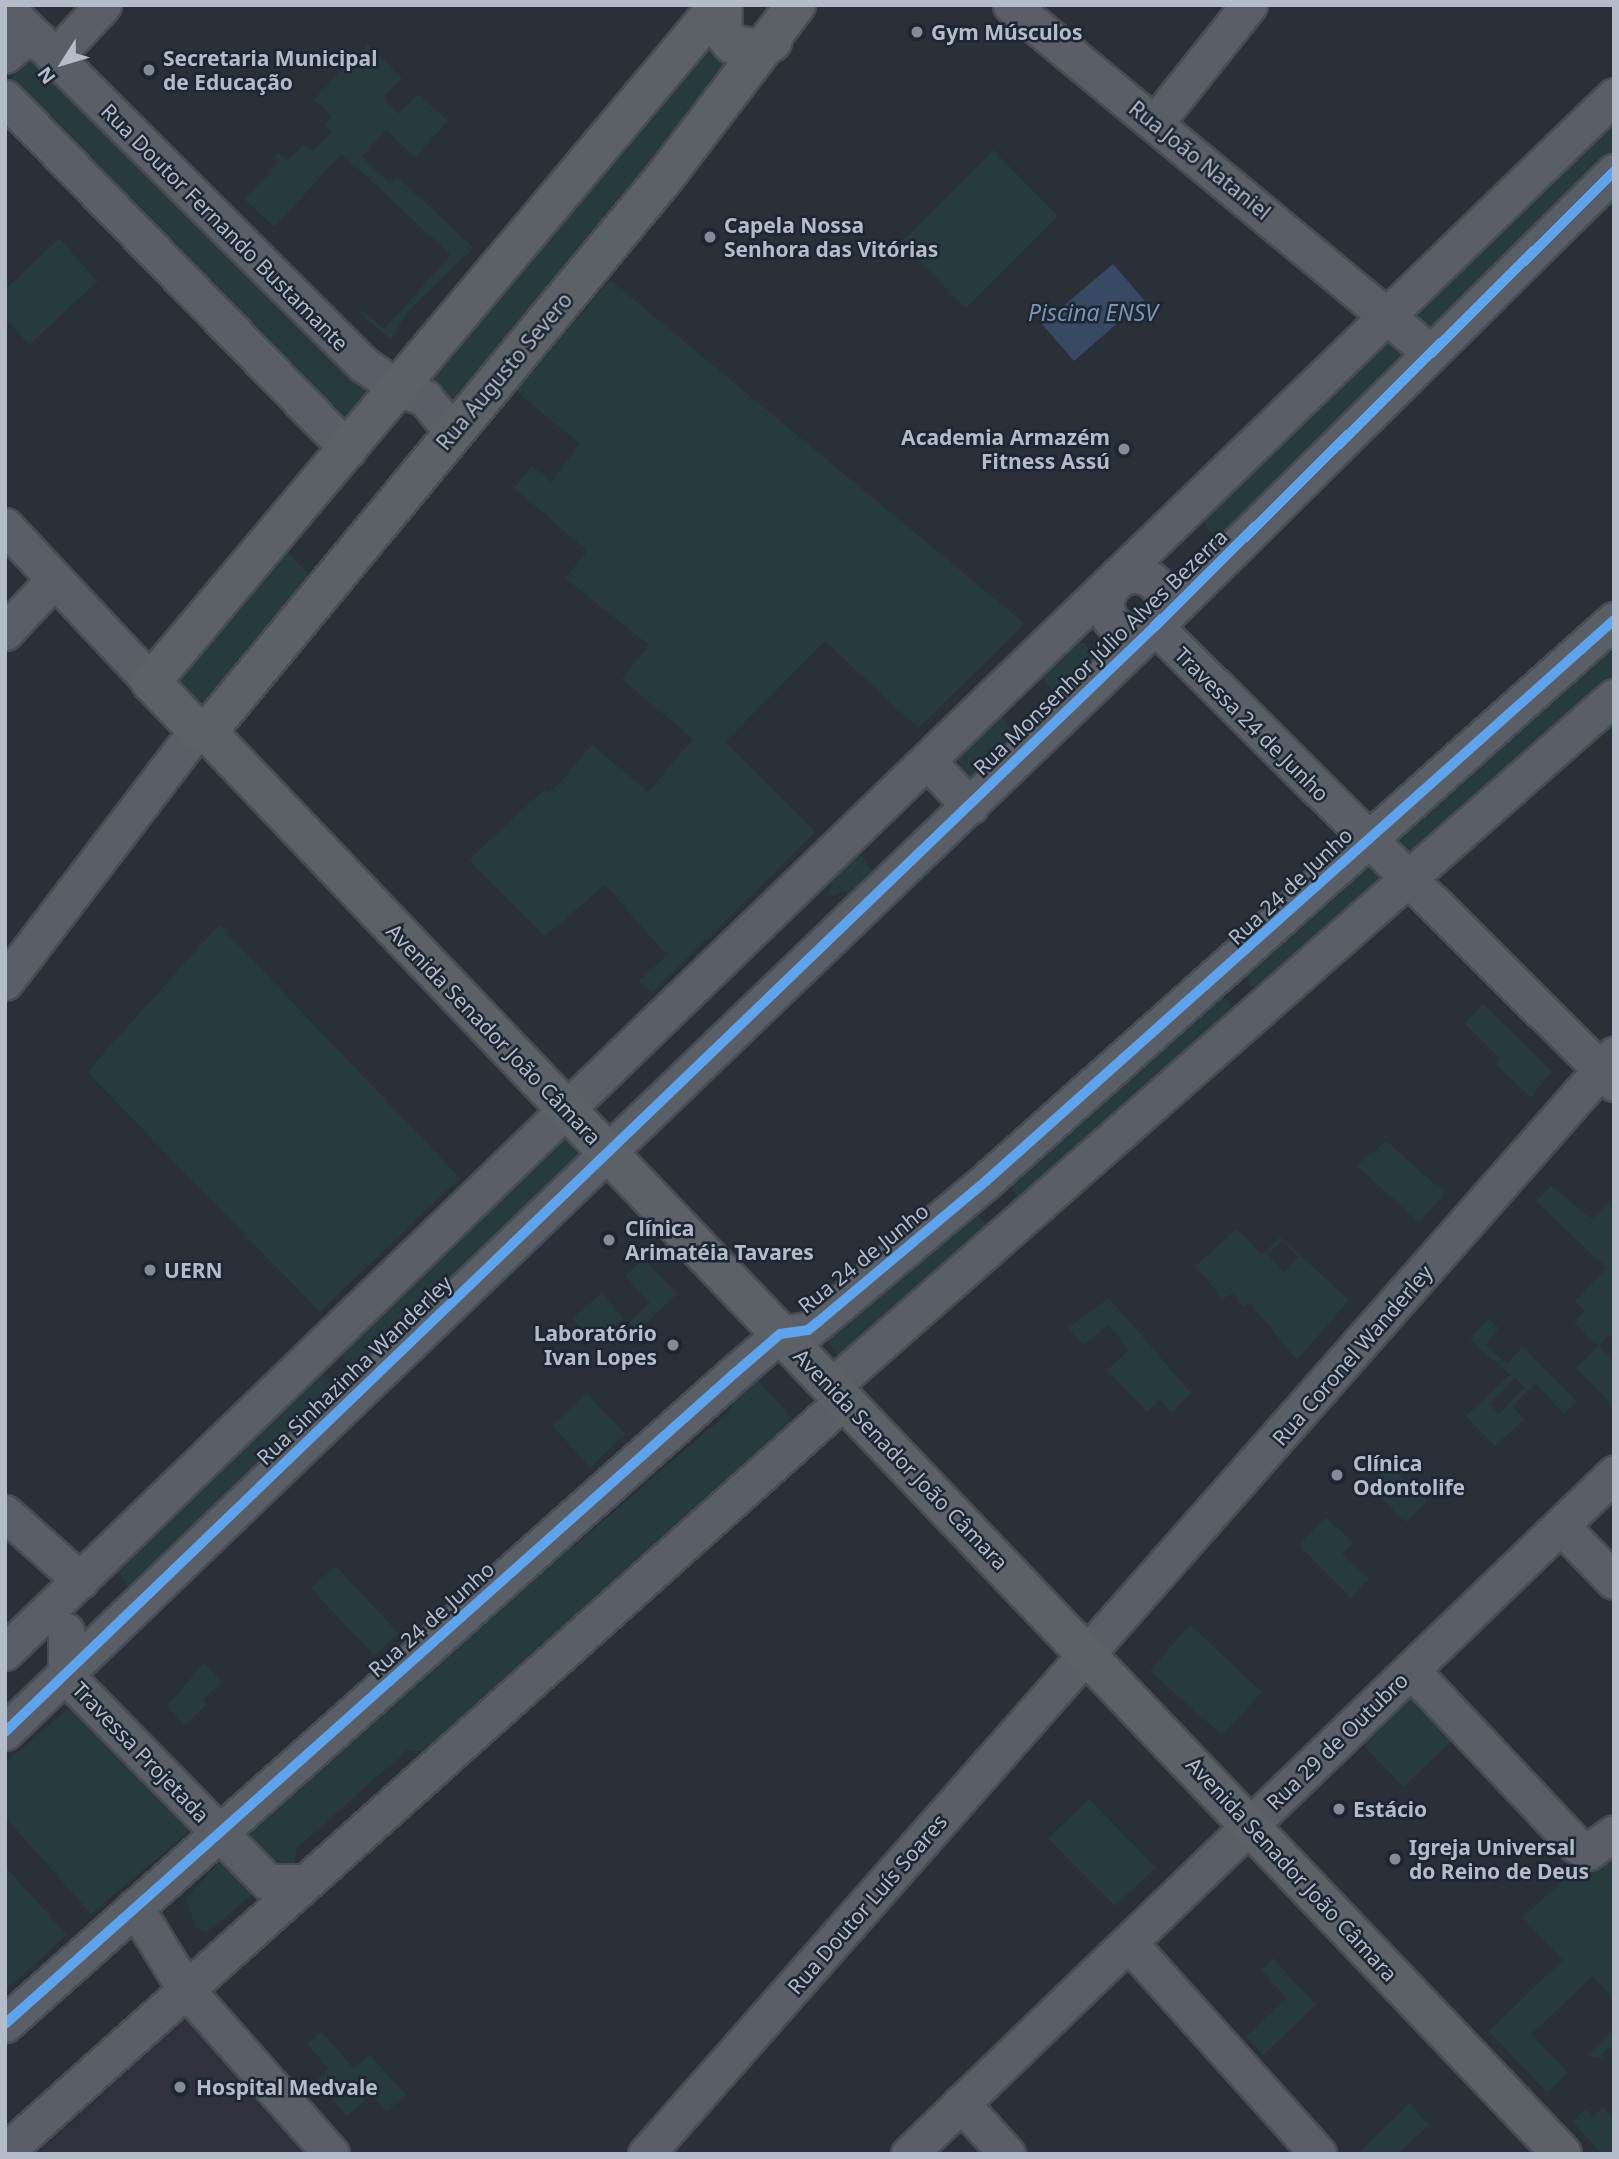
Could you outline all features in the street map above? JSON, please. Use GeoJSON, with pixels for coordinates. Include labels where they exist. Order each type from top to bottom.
{"type":"FeatureCollection","features":[{"type":"Feature","properties":{"kind":"main road"},"geometry":{"type":"LineString","coordinates":[[150,682],[721,5]]}},
{"type":"Feature","properties":{"kind":"main road"},"geometry":{"type":"LineString","coordinates":[[721,5],[722,32],[732,44],[758,49],[772,42]]}},
{"type":"Feature","properties":{"kind":"main road","name":"Rua Augusto Severo"},"geometry":{"type":"LineString","coordinates":[[202,731],[453,433],[772,42],[796,5]]}},
{"type":"Feature","properties":{"kind":"main road"},"geometry":{"type":"LineString","coordinates":[[694,35],[722,41],[746,74]]}},
{"type":"Feature","properties":{"kind":"main road","name":"Avenida Senador João Câmara"},"geometry":{"type":"LineString","coordinates":[[150,682],[202,731],[567,1110],[1250,1823],[1562,2154]]}},
{"type":"Feature","properties":{"kind":"street"},"geometry":{"type":"LineString","coordinates":[[5,55],[20,41],[47,48],[103,5]]}},
{"type":"Feature","properties":{"kind":"street","name":"Rua João Nataniel"},"geometry":{"type":"LineString","coordinates":[[1011,5],[1389,315],[1430,352]]}},
{"type":"Feature","properties":{"kind":"street"},"geometry":{"type":"LineString","coordinates":[[1155,123],[1249,5]]}},
{"type":"Feature","properties":{"kind":"street","name":"Rua Doutor Fernando Bustamante"},"geometry":{"type":"LineString","coordinates":[[5,7],[363,364],[399,389],[425,398],[453,433]]}},
{"type":"Feature","properties":{"kind":"street","name":"Rua Monsenhor Júlio Alves Bezerra"},"geometry":{"type":"LineString","coordinates":[[567,1110],[1614,96]]}},
{"type":"Feature","properties":{"kind":"street"},"geometry":{"type":"LineString","coordinates":[[5,98],[348,450]]}},
{"type":"Feature","properties":{"kind":"street","name":"Rua Monsenhor Júlio Alves Bezerra"},"geometry":{"type":"LineString","coordinates":[[608,1153],[1156,626],[1614,172]]}},
{"type":"Feature","properties":{"kind":"street","name":"Avenida Senador João Câmara"},"geometry":{"type":"LineString","coordinates":[[5,526],[150,682]]}},
{"type":"Feature","properties":{"kind":"street"},"geometry":{"type":"LineString","coordinates":[[5,632],[54,580]]}},
{"type":"Feature","properties":{"kind":"street"},"geometry":{"type":"LineString","coordinates":[[1114,583],[1106,610],[1116,627],[1132,634],[1156,626]]}},
{"type":"Feature","properties":{"kind":"street","name":"Rua 24 de Junho"},"geometry":{"type":"LineString","coordinates":[[5,2024],[218,1831],[780,1334],[808,1329],[818,1322],[986,1181],[1241,957],[1614,620]]}},
{"type":"Feature","properties":{"kind":"street","name":"Travessa 24 de Junho"},"geometry":{"type":"LineString","coordinates":[[1156,626],[1367,841],[1609,1070]]}},
{"type":"Feature","properties":{"kind":"street"},"geometry":{"type":"LineString","coordinates":[[5,2152],[184,1987],[461,1746],[1021,1221],[1614,697]]}},
{"type":"Feature","properties":{"kind":"street"},"geometry":{"type":"LineString","coordinates":[[5,982],[202,731]]}},
{"type":"Feature","properties":{"kind":"street"},"geometry":{"type":"LineString","coordinates":[[928,762],[970,806]]}},
{"type":"Feature","properties":{"kind":"street"},"geometry":{"type":"LineString","coordinates":[[868,821],[908,864]]}},
{"type":"Feature","properties":{"kind":"street"},"geometry":{"type":"LineString","coordinates":[[1241,957],[1238,973],[1245,989],[1259,998],[1276,997]]}},
{"type":"Feature","properties":{"kind":"street"},"geometry":{"type":"LineString","coordinates":[[1206,988],[1226,988],[1242,1001],[1244,1011],[1239,1030]]}},
{"type":"Feature","properties":{"kind":"street","name":"Rua Coronel Wanderley"},"geometry":{"type":"LineString","coordinates":[[1088,1654],[1609,1070]]}},
{"type":"Feature","properties":{"kind":"street","name":"Rua Sinhazinha Wanderley"},"geometry":{"type":"LineString","coordinates":[[5,1652],[567,1110]]}},
{"type":"Feature","properties":{"kind":"street","name":"Rua Sinhazinha Wanderley"},"geometry":{"type":"LineString","coordinates":[[5,1732],[608,1153]]}},
{"type":"Feature","properties":{"kind":"street"},"geometry":{"type":"LineString","coordinates":[[986,1181],[1021,1221]]}},
{"type":"Feature","properties":{"kind":"street"},"geometry":{"type":"LineString","coordinates":[[319,1351],[357,1392]]}},
{"type":"Feature","properties":{"kind":"street","name":"Rua 29 de Outubro"},"geometry":{"type":"LineString","coordinates":[[909,2154],[1614,1474]]}},
{"type":"Feature","properties":{"kind":"street"},"geometry":{"type":"LineString","coordinates":[[5,1513],[74,1586]]}},
{"type":"Feature","properties":{"kind":"street"},"geometry":{"type":"LineString","coordinates":[[1561,1526],[1614,1581]]}},
{"type":"Feature","properties":{"kind":"street"},"geometry":{"type":"LineString","coordinates":[[89,1583],[110,1592],[118,1613],[119,1625],[87,1642],[66,1631],[60,1608],[74,1586],[89,1583]]}},
{"type":"Feature","properties":{"kind":"street","name":"Travessa Projetada"},"geometry":{"type":"LineString","coordinates":[[66,1631],[66,1676],[268,1882],[302,1882]]}},
{"type":"Feature","properties":{"kind":"street","name":"Rua Doutor Luís Soares"},"geometry":{"type":"LineString","coordinates":[[646,2154],[1088,1654]]}},
{"type":"Feature","properties":{"kind":"street"},"geometry":{"type":"LineString","coordinates":[[1411,1670],[1575,1844],[1588,1852],[1614,1832]]}},
{"type":"Feature","properties":{"kind":"street"},"geometry":{"type":"LineString","coordinates":[[135,1907],[184,1987],[331,2154]]}},
{"type":"Feature","properties":{"kind":"street"},"geometry":{"type":"LineString","coordinates":[[1129,1943],[1318,2154]]}},
{"type":"Feature","properties":{"kind":"street"},"geometry":{"type":"LineString","coordinates":[[961,2103],[1007,2154]]}},
{"type":"Feature","properties":{"kind":"shaded area","name":"Hospital Medvale"},"geometry":{"type":"Polygon","coordinates":[[[188,2016],[308,2154],[36,2154],[188,2016]]]}},
{"type":"Feature","properties":{"kind":"green space"},"geometry":{"type":"Polygon","coordinates":[[[368,44],[402,79],[383,97],[398,114],[418,95],[448,121],[415,157],[386,130],[362,157],[390,184],[397,177],[474,248],[409,310],[390,339],[360,313],[362,310],[384,329],[451,255],[342,154],[274,227],[244,199],[280,162],[275,157],[278,153],[287,161],[304,145],[312,151],[332,132],[325,125],[332,117],[314,99],[368,44]]]}},
{"type":"Feature","properties":{"kind":"green space"},"geometry":{"type":"Polygon","coordinates":[[[709,46],[716,47],[731,67],[447,411],[422,388],[709,46]]]}},
{"type":"Feature","properties":{"kind":"green space"},"geometry":{"type":"Polygon","coordinates":[[[31,57],[368,390],[368,399],[348,418],[339,419],[9,81],[31,57]]]}},
{"type":"Feature","properties":{"kind":"green space"},"geometry":{"type":"Polygon","coordinates":[[[1614,116],[1614,153],[1436,326],[1420,323],[1418,308],[1614,116]]]}},
{"type":"Feature","properties":{"kind":"green space"},"geometry":{"type":"Polygon","coordinates":[[[993,150],[1058,216],[966,308],[901,242],[993,150]]]}},
{"type":"Feature","properties":{"kind":"green space"},"geometry":{"type":"Polygon","coordinates":[[[59,239],[98,281],[29,345],[5,318],[5,289],[59,239]]]}},
{"type":"Feature","properties":{"kind":"green space"},"geometry":{"type":"Polygon","coordinates":[[[610,280],[1025,624],[918,728],[825,641],[725,742],[815,832],[652,993],[639,981],[667,955],[605,885],[545,936],[469,860],[545,789],[549,792],[558,785],[592,745],[648,792],[693,739],[622,679],[649,645],[565,578],[588,551],[514,488],[532,466],[551,482],[580,444],[516,391],[610,280]]]}},
{"type":"Feature","properties":{"kind":"green space"},"geometry":{"type":"Polygon","coordinates":[[[1383,341],[1400,349],[1404,362],[1223,533],[1210,532],[1200,516],[1383,341]]]}},
{"type":"Feature","properties":{"kind":"green space"},"geometry":{"type":"Polygon","coordinates":[[[285,550],[310,576],[205,702],[188,695],[178,680],[285,550]]]}},
{"type":"Feature","properties":{"kind":"green space"},"geometry":{"type":"Polygon","coordinates":[[[1074,641],[1084,643],[1098,663],[1070,695],[1064,683],[1061,693],[1054,693],[1039,674],[1074,641]]]}},
{"type":"Feature","properties":{"kind":"green space"},"geometry":{"type":"Polygon","coordinates":[[[1614,642],[1614,674],[1409,853],[1395,843],[1614,642]]]}},
{"type":"Feature","properties":{"kind":"green space"},"geometry":{"type":"Polygon","coordinates":[[[999,712],[1014,735],[987,757],[989,760],[970,779],[953,755],[999,712]]]}},
{"type":"Feature","properties":{"kind":"green space"},"geometry":{"type":"Polygon","coordinates":[[[853,853],[863,857],[876,878],[850,908],[846,890],[825,898],[832,888],[829,867],[853,853]]]}},
{"type":"Feature","properties":{"kind":"green space"},"geometry":{"type":"Polygon","coordinates":[[[1364,866],[1378,874],[1380,883],[1260,990],[1249,985],[1247,970],[1364,866]]]}},
{"type":"Feature","properties":{"kind":"green space"},"geometry":{"type":"Polygon","coordinates":[[[219,925],[460,1178],[320,1312],[87,1072],[219,925]]]}},
{"type":"Feature","properties":{"kind":"green space"},"geometry":{"type":"Polygon","coordinates":[[[1218,995],[1229,1001],[1233,1014],[1021,1200],[1004,1181],[1218,995]]]}},
{"type":"Feature","properties":{"kind":"green space"},"geometry":{"type":"Polygon","coordinates":[[[1483,1004],[1552,1071],[1531,1097],[1495,1064],[1500,1058],[1464,1023],[1483,1004]]]}},
{"type":"Feature","properties":{"kind":"green space"},"geometry":{"type":"Polygon","coordinates":[[[565,1139],[578,1149],[577,1164],[362,1361],[350,1365],[344,1360],[340,1352],[554,1143],[565,1139]]]}},
{"type":"Feature","properties":{"kind":"green space"},"geometry":{"type":"Polygon","coordinates":[[[1386,1141],[1445,1193],[1419,1222],[1357,1166],[1386,1141]]]}},
{"type":"Feature","properties":{"kind":"green space"},"geometry":{"type":"Polygon","coordinates":[[[1551,1186],[1592,1219],[1608,1203],[1614,1208],[1614,1332],[1599,1346],[1574,1323],[1585,1311],[1575,1301],[1607,1268],[1536,1202],[1551,1186]]]}},
{"type":"Feature","properties":{"kind":"green space"},"geometry":{"type":"Polygon","coordinates":[[[976,1212],[985,1223],[983,1231],[838,1356],[825,1340],[968,1214],[976,1212]]]}},
{"type":"Feature","properties":{"kind":"green space"},"geometry":{"type":"Polygon","coordinates":[[[1237,1229],[1262,1255],[1280,1237],[1349,1300],[1297,1360],[1250,1303],[1244,1307],[1232,1293],[1223,1299],[1195,1266],[1237,1229]],[[1282,1241],[1267,1255],[1284,1272],[1299,1257],[1282,1241]]]}},
{"type":"Feature","properties":{"kind":"green space"},"geometry":{"type":"Polygon","coordinates":[[[644,1258],[677,1294],[637,1332],[629,1323],[650,1302],[625,1276],[644,1258]]]}},
{"type":"Feature","properties":{"kind":"green space"},"geometry":{"type":"Polygon","coordinates":[[[601,1293],[624,1318],[596,1345],[573,1319],[601,1293]]]}},
{"type":"Feature","properties":{"kind":"green space"},"geometry":{"type":"Polygon","coordinates":[[[1109,1298],[1191,1393],[1172,1413],[1159,1400],[1147,1412],[1107,1370],[1129,1350],[1108,1324],[1084,1345],[1068,1328],[1109,1298]]]}},
{"type":"Feature","properties":{"kind":"green space"},"geometry":{"type":"Polygon","coordinates":[[[1488,1319],[1499,1328],[1485,1345],[1507,1364],[1522,1347],[1577,1402],[1564,1414],[1535,1384],[1512,1406],[1524,1419],[1495,1446],[1466,1416],[1510,1375],[1470,1339],[1488,1319]],[[1515,1378],[1489,1404],[1499,1414],[1525,1387],[1515,1378]]]}},
{"type":"Feature","properties":{"kind":"green space"},"geometry":{"type":"Polygon","coordinates":[[[1599,1346],[1614,1361],[1614,1408],[1576,1368],[1599,1346]]]}},
{"type":"Feature","properties":{"kind":"green space"},"geometry":{"type":"Polygon","coordinates":[[[321,1372],[334,1387],[329,1396],[128,1590],[122,1575],[109,1570],[321,1372]]]}},
{"type":"Feature","properties":{"kind":"green space"},"geometry":{"type":"Polygon","coordinates":[[[758,1380],[794,1421],[425,1751],[407,1750],[297,1848],[294,1864],[282,1874],[243,1835],[557,1547],[572,1548],[730,1411],[732,1402],[758,1380]]]}},
{"type":"Feature","properties":{"kind":"green space"},"geometry":{"type":"Polygon","coordinates":[[[587,1393],[625,1434],[591,1467],[552,1426],[587,1393]]]}},
{"type":"Feature","properties":{"kind":"green space"},"geometry":{"type":"Polygon","coordinates":[[[1377,1455],[1427,1501],[1407,1522],[1370,1488],[1384,1472],[1372,1461],[1377,1455]]]}},
{"type":"Feature","properties":{"kind":"green space"},"geometry":{"type":"Polygon","coordinates":[[[1326,1517],[1353,1542],[1342,1554],[1369,1579],[1351,1598],[1299,1545],[1326,1517]]]}},
{"type":"Feature","properties":{"kind":"green space"},"geometry":{"type":"Polygon","coordinates":[[[336,1566],[398,1633],[374,1656],[311,1588],[336,1566]]]}},
{"type":"Feature","properties":{"kind":"green space"},"geometry":{"type":"Polygon","coordinates":[[[1190,1625],[1262,1692],[1222,1735],[1150,1671],[1190,1625]]]}},
{"type":"Feature","properties":{"kind":"green space"},"geometry":{"type":"Polygon","coordinates":[[[204,1663],[221,1682],[203,1699],[207,1704],[185,1725],[167,1706],[204,1663]]]}},
{"type":"Feature","properties":{"kind":"green space"},"geometry":{"type":"Polygon","coordinates":[[[1411,1694],[1455,1738],[1403,1787],[1361,1742],[1411,1694]]]}},
{"type":"Feature","properties":{"kind":"green space"},"geometry":{"type":"Polygon","coordinates":[[[71,1706],[188,1826],[186,1834],[91,1914],[5,1817],[5,1763],[71,1706]]]}},
{"type":"Feature","properties":{"kind":"green space"},"geometry":{"type":"Polygon","coordinates":[[[1089,1799],[1156,1867],[1115,1906],[1048,1838],[1089,1799]]]}},
{"type":"Feature","properties":{"kind":"green space"},"geometry":{"type":"Polygon","coordinates":[[[1614,1851],[1614,1999],[1592,1977],[1531,2034],[1568,2073],[1547,2093],[1489,2031],[1563,1960],[1523,1918],[1576,1868],[1586,1877],[1614,1851]]]}},
{"type":"Feature","properties":{"kind":"green space"},"geometry":{"type":"Polygon","coordinates":[[[221,1860],[253,1894],[207,1932],[196,1928],[186,1898],[221,1860]]]}},
{"type":"Feature","properties":{"kind":"green space"},"geometry":{"type":"Polygon","coordinates":[[[5,1866],[67,1935],[5,1991],[5,1866]]]}},
{"type":"Feature","properties":{"kind":"green space"},"geometry":{"type":"Polygon","coordinates":[[[1273,1958],[1316,2005],[1263,2055],[1246,2037],[1287,1998],[1261,1970],[1273,1958]]]}},
{"type":"Feature","properties":{"kind":"green space"},"geometry":{"type":"Polygon","coordinates":[[[1614,2029],[1614,2044],[1602,2055],[1606,2060],[1587,2056],[1614,2029]]]}},
{"type":"Feature","properties":{"kind":"green space"},"geometry":{"type":"Polygon","coordinates":[[[322,2032],[354,2069],[370,2055],[406,2095],[386,2112],[371,2094],[347,2116],[316,2081],[329,2069],[307,2044],[322,2032]]]}},
{"type":"Feature","properties":{"kind":"green space"},"geometry":{"type":"Polygon","coordinates":[[[1410,2103],[1429,2125],[1398,2154],[1357,2154],[1410,2103]]]}},
{"type":"Feature","properties":{"kind":"green space"},"geometry":{"type":"Polygon","coordinates":[[[1603,2107],[1614,2119],[1614,2154],[1602,2154],[1572,2121],[1586,2109],[1593,2117],[1603,2107]]]}},
{"type":"Feature","properties":{"kind":"water","name":"Piscina ENSV"},"geometry":{"type":"Polygon","coordinates":[[[1113,264],[1144,300],[1074,361],[1042,324],[1113,264]]]}},
{"type":"Feature","properties":{"kind":"cycle path"},"geometry":{"type":"LineString","coordinates":[[5,1732],[1155,626],[1614,172]]}},
{"type":"Feature","properties":{"kind":"cycle path"},"geometry":{"type":"LineString","coordinates":[[5,2024],[735,1373],[780,1334],[808,1330],[986,1181],[1614,620]]}},
{"type":"Feature","properties":{"kind":"place","name":"Gym Músculos"},"geometry":{"type":"Point","coordinates":[917,32]}},
{"type":"Feature","properties":{"kind":"place","name":"Secretaria Municipal de Educação"},"geometry":{"type":"Point","coordinates":[149,70]}},
{"type":"Feature","properties":{"kind":"place","name":"Capela Nossa Senhora das Vitórias"},"geometry":{"type":"Point","coordinates":[710,237]}},
{"type":"Feature","properties":{"kind":"place","name":"Academia Armazém Fitness Assú"},"geometry":{"type":"Point","coordinates":[1124,449]}},
{"type":"Feature","properties":{"kind":"place","name":"Clínica Arimatéia Tavares"},"geometry":{"type":"Point","coordinates":[609,1240]}},
{"type":"Feature","properties":{"kind":"place","name":"UERN"},"geometry":{"type":"Point","coordinates":[150,1270]}},
{"type":"Feature","properties":{"kind":"place","name":"Laboratório Ivan Lopes"},"geometry":{"type":"Point","coordinates":[673,1345]}},
{"type":"Feature","properties":{"kind":"place","name":"Clínica Odontolife"},"geometry":{"type":"Point","coordinates":[1337,1475]}},
{"type":"Feature","properties":{"kind":"place","name":"Estácio"},"geometry":{"type":"Point","coordinates":[1339,1809]}},
{"type":"Feature","properties":{"kind":"place","name":"Igreja Universal do Reino de Deus"},"geometry":{"type":"Point","coordinates":[1395,1859]}},
{"type":"Feature","properties":{"kind":"place","name":"Hospital Medvale"},"geometry":{"type":"Point","coordinates":[180,2087]}}]}
